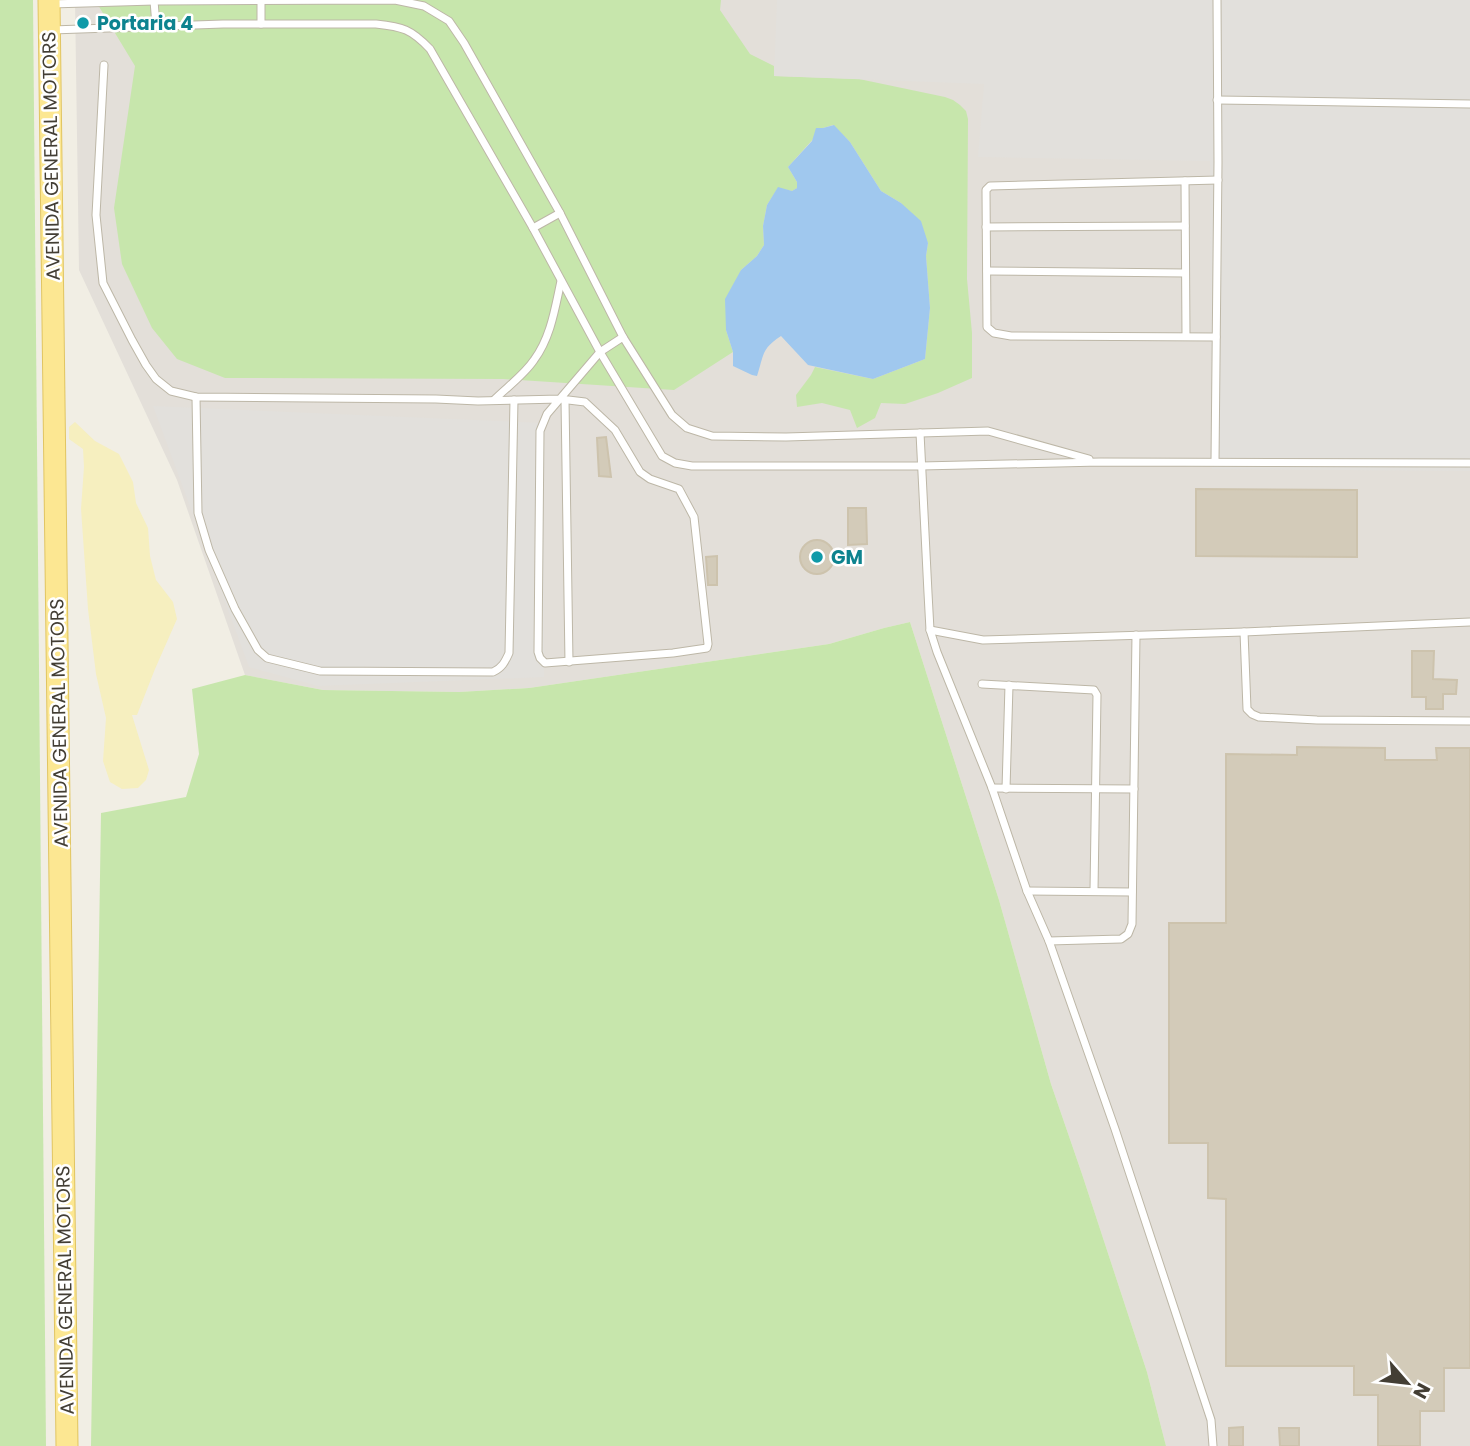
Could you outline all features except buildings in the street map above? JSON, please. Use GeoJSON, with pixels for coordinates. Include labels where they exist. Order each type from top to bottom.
{"type":"FeatureCollection","features":[{"type":"Feature","properties":{"kind":"main road","name":"AVENIDA GENERAL MOTORS"},"geometry":{"type":"LineString","coordinates":[[49,2],[67,1446]]}},
{"type":"Feature","properties":{"kind":"lane"},"geometry":{"type":"LineString","coordinates":[[49,2],[395,0],[425,6],[449,21],[464,43],[560,213],[623,337],[672,415],[687,428],[712,436],[786,437],[988,431],[1100,462]]}},
{"type":"Feature","properties":{"kind":"lane"},"geometry":{"type":"LineString","coordinates":[[1216,461],[1217,0]]}},
{"type":"Feature","properties":{"kind":"lane"},"geometry":{"type":"LineString","coordinates":[[154,1],[156,25]]}},
{"type":"Feature","properties":{"kind":"lane"},"geometry":{"type":"LineString","coordinates":[[261,1],[261,24]]}},
{"type":"Feature","properties":{"kind":"lane"},"geometry":{"type":"LineString","coordinates":[[50,30],[156,25],[376,24],[398,26],[416,34],[430,49],[533,228],[600,352],[662,456],[675,463],[692,466],[921,466],[1216,461],[1470,463]]}},
{"type":"Feature","properties":{"kind":"lane"},"geometry":{"type":"LineString","coordinates":[[104,65],[96,215],[103,283],[156,379],[171,391],[196,397],[562,400],[585,402],[615,430],[640,472],[650,479],[679,489],[694,517],[708,644],[706,648],[545,663],[538,652],[540,431],[547,414],[562,400],[600,352],[623,337]]}},
{"type":"Feature","properties":{"kind":"lane"},"geometry":{"type":"LineString","coordinates":[[1217,100],[1470,104]]}},
{"type":"Feature","properties":{"kind":"lane"},"geometry":{"type":"LineString","coordinates":[[1216,337],[994,334],[987,327],[986,190],[990,186],[1218,180]]}},
{"type":"Feature","properties":{"kind":"lane"},"geometry":{"type":"LineString","coordinates":[[1185,181],[1186,337]]}},
{"type":"Feature","properties":{"kind":"lane"},"geometry":{"type":"LineString","coordinates":[[533,228],[560,213]]}},
{"type":"Feature","properties":{"kind":"lane"},"geometry":{"type":"LineString","coordinates":[[986,227],[1185,226]]}},
{"type":"Feature","properties":{"kind":"lane"},"geometry":{"type":"LineString","coordinates":[[986,271],[1185,273]]}},
{"type":"Feature","properties":{"kind":"lane"},"geometry":{"type":"LineString","coordinates":[[494,400],[533,362],[544,343],[551,326],[561,280]]}},
{"type":"Feature","properties":{"kind":"lane"},"geometry":{"type":"LineString","coordinates":[[196,397],[198,513],[209,550],[235,609],[258,650],[267,658],[320,671],[493,672],[503,665],[509,653],[514,400]]}},
{"type":"Feature","properties":{"kind":"lane"},"geometry":{"type":"LineString","coordinates":[[562,400],[569,662]]}},
{"type":"Feature","properties":{"kind":"lane"},"geometry":{"type":"LineString","coordinates":[[920,433],[930,630],[992,788],[1027,891],[1049,941],[1115,1129],[1211,1420],[1213,1446]]}},
{"type":"Feature","properties":{"kind":"lane"},"geometry":{"type":"LineString","coordinates":[[930,630],[983,640],[1470,622]]}},
{"type":"Feature","properties":{"kind":"lane"},"geometry":{"type":"LineString","coordinates":[[1244,632],[1247,709],[1259,717],[1470,721]]}},
{"type":"Feature","properties":{"kind":"lane"},"geometry":{"type":"LineString","coordinates":[[1049,941],[1121,939],[1128,934],[1132,924],[1136,635]]}},
{"type":"Feature","properties":{"kind":"lane"},"geometry":{"type":"LineString","coordinates":[[982,684],[1094,690],[1097,695],[1094,891]]}},
{"type":"Feature","properties":{"kind":"lane"},"geometry":{"type":"LineString","coordinates":[[1006,789],[1009,685]]}},
{"type":"Feature","properties":{"kind":"lane"},"geometry":{"type":"LineString","coordinates":[[992,788],[1134,789]]}},
{"type":"Feature","properties":{"kind":"lane"},"geometry":{"type":"LineString","coordinates":[[1027,891],[1132,892]]}},
{"type":"Feature","properties":{"kind":"shaded area"},"geometry":{"type":"Polygon","coordinates":[[[75,0],[1470,0],[1470,1446],[1166,1446],[1147,1372],[1051,1084],[999,900],[910,622],[829,644],[529,688],[459,692],[323,690],[245,675],[177,480],[79,270],[75,0]]]}},
{"type":"Feature","properties":{"kind":"shaded area"},"geometry":{"type":"Polygon","coordinates":[[[777,0],[1470,0],[1470,471],[1212,469],[1210,161],[978,157],[984,84],[774,76],[777,0]]]}},
{"type":"Feature","properties":{"kind":"shaded area"},"geometry":{"type":"Polygon","coordinates":[[[153,406],[544,423],[544,677],[318,686],[249,667],[153,406]]]}},
{"type":"Feature","properties":{"kind":"green space"},"geometry":{"type":"Polygon","coordinates":[[[0,0],[33,0],[46,1446],[0,1446],[0,0]]]}},
{"type":"Feature","properties":{"kind":"green space"},"geometry":{"type":"Polygon","coordinates":[[[95,0],[721,0],[720,10],[750,54],[774,66],[774,76],[859,79],[945,97],[966,111],[967,279],[972,333],[972,378],[905,404],[881,403],[875,418],[857,428],[850,410],[822,403],[797,407],[796,395],[815,367],[873,379],[925,359],[930,308],[926,256],[928,243],[901,203],[881,191],[850,142],[833,125],[823,128],[788,167],[797,182],[797,188],[792,191],[778,188],[767,205],[763,226],[764,245],[757,256],[741,270],[726,330],[733,352],[674,390],[503,379],[225,378],[177,359],[152,328],[122,264],[114,208],[135,66],[95,0]]]}},
{"type":"Feature","properties":{"kind":"green space"},"geometry":{"type":"Polygon","coordinates":[[[910,622],[999,900],[1051,1084],[1147,1372],[1166,1446],[91,1446],[101,813],[186,797],[199,754],[192,689],[245,675],[323,690],[459,692],[529,688],[829,644],[910,622]]]}},
{"type":"Feature","properties":{"kind":"sand"},"geometry":{"type":"Polygon","coordinates":[[[75,422],[95,441],[119,454],[133,482],[136,503],[148,528],[150,556],[156,580],[173,602],[177,619],[137,715],[132,715],[149,770],[146,780],[138,788],[122,789],[110,782],[103,761],[106,718],[96,674],[88,609],[81,509],[83,449],[69,439],[69,427],[75,422]]]}},
{"type":"Feature","properties":{"kind":"water"},"geometry":{"type":"Polygon","coordinates":[[[834,125],[850,142],[881,191],[901,203],[921,221],[928,243],[926,256],[930,308],[925,359],[873,379],[808,365],[781,336],[766,349],[757,376],[752,375],[733,366],[733,352],[726,330],[725,299],[741,270],[757,256],[764,245],[763,226],[767,205],[778,187],[792,191],[797,188],[797,182],[788,167],[812,141],[816,128],[834,125]]]}},
{"type":"Feature","properties":{"kind":"place","name":"Portaria 4"},"geometry":{"type":"Point","coordinates":[83,23]}},
{"type":"Feature","properties":{"kind":"place","name":"GM"},"geometry":{"type":"Point","coordinates":[817,557]}}]}
